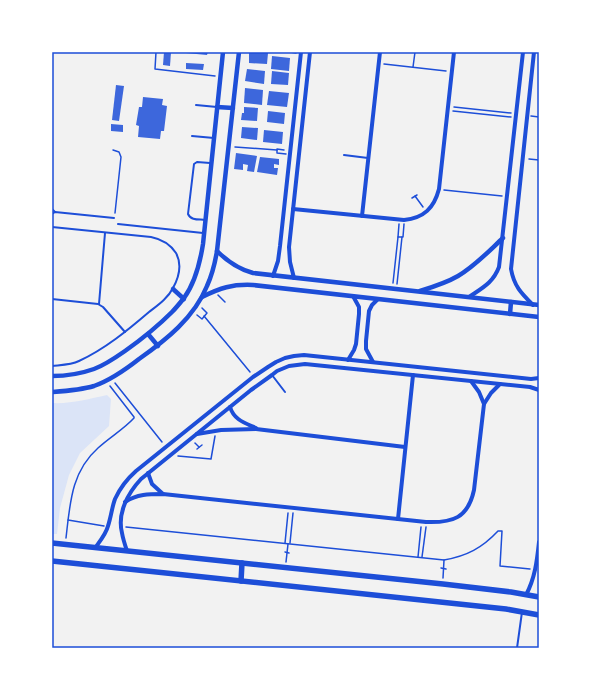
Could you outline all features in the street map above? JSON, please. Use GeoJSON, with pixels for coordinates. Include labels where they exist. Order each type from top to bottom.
{"type":"FeatureCollection","features":[{"type":"Feature","properties":{"kind":"main road"},"geometry":{"type":"LineString","coordinates":[[52,543],[443,584],[526,594],[539,597]]}},
{"type":"Feature","properties":{"kind":"main road"},"geometry":{"type":"LineString","coordinates":[[52,561],[522,611],[539,615]]}},
{"type":"Feature","properties":{"kind":"main road"},"geometry":{"type":"LineString","coordinates":[[241,581],[242,563]]}},
{"type":"Feature","properties":{"kind":"street"},"geometry":{"type":"LineString","coordinates":[[52,376],[85,373],[106,364],[148,334],[184,299],[198,267],[203,244],[223,52]]}},
{"type":"Feature","properties":{"kind":"street"},"geometry":{"type":"LineString","coordinates":[[52,392],[94,386],[122,372],[158,346],[176,330],[192,312],[202,297],[212,275],[217,251],[239,52]]}},
{"type":"Feature","properties":{"kind":"street"},"geometry":{"type":"LineString","coordinates":[[273,276],[279,254],[301,52]]}},
{"type":"Feature","properties":{"kind":"street"},"geometry":{"type":"LineString","coordinates":[[294,278],[291,270],[289,254],[310,52]]}},
{"type":"Feature","properties":{"kind":"street"},"geometry":{"type":"LineString","coordinates":[[362,216],[380,52]]}},
{"type":"Feature","properties":{"kind":"street"},"geometry":{"type":"LineString","coordinates":[[293,209],[399,220],[412,219],[426,212],[436,198],[439,189],[454,52]]}},
{"type":"Feature","properties":{"kind":"street"},"geometry":{"type":"LineString","coordinates":[[469,298],[489,284],[497,274],[499,267],[523,52]]}},
{"type":"Feature","properties":{"kind":"street"},"geometry":{"type":"LineString","coordinates":[[533,305],[518,290],[512,276],[511,269],[534,52]]}},
{"type":"Feature","properties":{"kind":"street"},"geometry":{"type":"LineString","coordinates":[[217,107],[233,108]]}},
{"type":"Feature","properties":{"kind":"street"},"geometry":{"type":"LineString","coordinates":[[418,292],[448,281],[465,272],[503,238]]}},
{"type":"Feature","properties":{"kind":"street"},"geometry":{"type":"LineString","coordinates":[[217,251],[233,265],[253,273],[539,305]]}},
{"type":"Feature","properties":{"kind":"street"},"geometry":{"type":"LineString","coordinates":[[202,297],[214,291],[240,284],[378,298],[539,317]]}},
{"type":"Feature","properties":{"kind":"street"},"geometry":{"type":"LineString","coordinates":[[173,289],[184,299]]}},
{"type":"Feature","properties":{"kind":"street"},"geometry":{"type":"LineString","coordinates":[[348,360],[356,344],[359,314],[359,307],[353,296]]}},
{"type":"Feature","properties":{"kind":"street"},"geometry":{"type":"LineString","coordinates":[[372,362],[366,349],[366,341],[369,311],[378,298]]}},
{"type":"Feature","properties":{"kind":"street"},"geometry":{"type":"LineString","coordinates":[[510,314],[511,302]]}},
{"type":"Feature","properties":{"kind":"street"},"geometry":{"type":"LineString","coordinates":[[148,334],[158,346]]}},
{"type":"Feature","properties":{"kind":"street"},"geometry":{"type":"LineString","coordinates":[[95,548],[104,536],[120,489],[136,471],[253,377],[285,358],[304,355],[531,379],[539,378]]}},
{"type":"Feature","properties":{"kind":"street"},"geometry":{"type":"LineString","coordinates":[[294,356],[295,365]]}},
{"type":"Feature","properties":{"kind":"street"},"geometry":{"type":"LineString","coordinates":[[127,551],[121,532],[122,514],[125,502],[134,486],[251,390],[283,369],[295,365],[306,364],[530,387],[539,390]]}},
{"type":"Feature","properties":{"kind":"street"},"geometry":{"type":"LineString","coordinates":[[398,518],[413,375]]}},
{"type":"Feature","properties":{"kind":"street"},"geometry":{"type":"LineString","coordinates":[[471,381],[479,392],[484,404]]}},
{"type":"Feature","properties":{"kind":"street"},"geometry":{"type":"LineString","coordinates":[[125,502],[141,495],[163,494],[424,521],[449,521],[459,516],[466,510],[472,501],[484,404],[491,393],[500,384]]}},
{"type":"Feature","properties":{"kind":"street"},"geometry":{"type":"LineString","coordinates":[[230,407],[236,418],[256,429]]}},
{"type":"Feature","properties":{"kind":"street"},"geometry":{"type":"LineString","coordinates":[[196,435],[215,431],[256,429],[405,447]]}},
{"type":"Feature","properties":{"kind":"street"},"geometry":{"type":"LineString","coordinates":[[148,473],[152,484],[163,494]]}},
{"type":"Feature","properties":{"kind":"street"},"geometry":{"type":"LineString","coordinates":[[526,594],[532,583],[536,570],[539,542]]}},
{"type":"Feature","properties":{"kind":"lane"},"geometry":{"type":"LineString","coordinates":[[196,105],[217,107]]}},
{"type":"Feature","properties":{"kind":"lane"},"geometry":{"type":"LineString","coordinates":[[192,136],[214,138]]}},
{"type":"Feature","properties":{"kind":"lane"},"geometry":{"type":"LineString","coordinates":[[344,155],[368,158]]}},
{"type":"Feature","properties":{"kind":"lane"},"geometry":{"type":"LineString","coordinates":[[206,220],[190,218],[188,214],[194,164],[197,162],[211,163]]}},
{"type":"Feature","properties":{"kind":"lane"},"geometry":{"type":"LineString","coordinates":[[52,208],[54,212]]}},
{"type":"Feature","properties":{"kind":"lane"},"geometry":{"type":"LineString","coordinates":[[54,212],[114,218]]}},
{"type":"Feature","properties":{"kind":"lane"},"geometry":{"type":"LineString","coordinates":[[118,224],[204,233]]}},
{"type":"Feature","properties":{"kind":"lane"},"geometry":{"type":"LineString","coordinates":[[52,227],[159,239],[166,243],[174,251],[179,258],[180,268],[179,275],[173,289],[166,298],[125,332],[91,355],[77,362],[52,366]]}},
{"type":"Feature","properties":{"kind":"lane"},"geometry":{"type":"LineString","coordinates":[[99,304],[105,233]]}},
{"type":"Feature","properties":{"kind":"lane"},"geometry":{"type":"LineString","coordinates":[[52,299],[99,304],[125,332]]}},
{"type":"Feature","properties":{"kind":"lane"},"geometry":{"type":"LineString","coordinates":[[272,375],[285,392]]}},
{"type":"Feature","properties":{"kind":"lane"},"geometry":{"type":"LineString","coordinates":[[517,648],[522,611]]}},
{"type":"Feature","properties":{"kind":"path"},"geometry":{"type":"LineString","coordinates":[[156,52],[155,69],[220,76]]}},
{"type":"Feature","properties":{"kind":"path"},"geometry":{"type":"LineString","coordinates":[[413,67],[415,52]]}},
{"type":"Feature","properties":{"kind":"path"},"geometry":{"type":"LineString","coordinates":[[378,64],[452,71]]}},
{"type":"Feature","properties":{"kind":"path"},"geometry":{"type":"LineString","coordinates":[[448,109],[516,116]]}},
{"type":"Feature","properties":{"kind":"path"},"geometry":{"type":"LineString","coordinates":[[229,146],[277,149],[290,153]]}},
{"type":"Feature","properties":{"kind":"path"},"geometry":{"type":"LineString","coordinates":[[113,150],[119,152],[121,157],[114,218]]}},
{"type":"Feature","properties":{"kind":"path"},"geometry":{"type":"LineString","coordinates":[[277,150],[277,153],[290,153]]}},
{"type":"Feature","properties":{"kind":"path"},"geometry":{"type":"LineString","coordinates":[[523,158],[539,160]]}},
{"type":"Feature","properties":{"kind":"path"},"geometry":{"type":"LineString","coordinates":[[439,189],[508,197]]}},
{"type":"Feature","properties":{"kind":"path"},"geometry":{"type":"LineString","coordinates":[[412,198],[416,196],[426,212]]}},
{"type":"Feature","properties":{"kind":"path"},"geometry":{"type":"LineString","coordinates":[[395,289],[399,220]]}},
{"type":"Feature","properties":{"kind":"path"},"geometry":{"type":"LineString","coordinates":[[395,289],[404,220]]}},
{"type":"Feature","properties":{"kind":"path"},"geometry":{"type":"LineString","coordinates":[[214,291],[225,302]]}},
{"type":"Feature","properties":{"kind":"path"},"geometry":{"type":"LineString","coordinates":[[197,305],[207,312],[204,316]]}},
{"type":"Feature","properties":{"kind":"path"},"geometry":{"type":"LineString","coordinates":[[192,312],[201,318],[204,316]]}},
{"type":"Feature","properties":{"kind":"path"},"geometry":{"type":"LineString","coordinates":[[204,316],[253,377]]}},
{"type":"Feature","properties":{"kind":"path"},"geometry":{"type":"LineString","coordinates":[[111,378],[166,447]]}},
{"type":"Feature","properties":{"kind":"path"},"geometry":{"type":"LineString","coordinates":[[66,544],[68,520],[76,478],[89,457],[134,418],[134,416],[106,381]]}},
{"type":"Feature","properties":{"kind":"path"},"geometry":{"type":"LineString","coordinates":[[170,455],[211,459],[215,431]]}},
{"type":"Feature","properties":{"kind":"path"},"geometry":{"type":"LineString","coordinates":[[197,449],[202,445]]}},
{"type":"Feature","properties":{"kind":"path"},"geometry":{"type":"LineString","coordinates":[[285,568],[291,507]]}},
{"type":"Feature","properties":{"kind":"path"},"geometry":{"type":"LineString","coordinates":[[287,544],[291,507]]}},
{"type":"Feature","properties":{"kind":"path"},"geometry":{"type":"LineString","coordinates":[[68,520],[108,526]]}},
{"type":"Feature","properties":{"kind":"path"},"geometry":{"type":"LineString","coordinates":[[418,558],[424,521]]}},
{"type":"Feature","properties":{"kind":"path"},"geometry":{"type":"LineString","coordinates":[[422,558],[424,521]]}},
{"type":"Feature","properties":{"kind":"path"},"geometry":{"type":"LineString","coordinates":[[121,526],[444,560],[469,554],[489,540],[498,531],[502,531],[500,566],[536,570]]}},
{"type":"Feature","properties":{"kind":"path"},"geometry":{"type":"LineString","coordinates":[[443,584],[444,560]]}},
{"type":"Feature","properties":{"kind":"shaded area"},"geometry":{"type":"Polygon","coordinates":[[[107,395],[111,399],[109,426],[80,453],[69,475],[60,508],[57,534],[52,534],[52,403],[73,402],[107,395]]]}},
{"type":"Feature","properties":{"kind":"building"},"geometry":{"type":"Polygon","coordinates":[[[164,52],[171,52],[170,66],[163,65],[164,52]]]}},
{"type":"Feature","properties":{"kind":"building"},"geometry":{"type":"Polygon","coordinates":[[[186,52],[208,52],[207,55],[186,52]]]}},
{"type":"Feature","properties":{"kind":"building"},"geometry":{"type":"Polygon","coordinates":[[[249,52],[268,53],[267,64],[249,63],[249,52]]]}},
{"type":"Feature","properties":{"kind":"building"},"geometry":{"type":"Polygon","coordinates":[[[272,56],[290,58],[289,71],[271,69],[272,56]]]}},
{"type":"Feature","properties":{"kind":"building"},"geometry":{"type":"Polygon","coordinates":[[[186,63],[204,64],[203,70],[186,69],[186,63]]]}},
{"type":"Feature","properties":{"kind":"building"},"geometry":{"type":"Polygon","coordinates":[[[247,69],[265,71],[264,84],[245,81],[247,69]]]}},
{"type":"Feature","properties":{"kind":"building"},"geometry":{"type":"Polygon","coordinates":[[[272,71],[289,73],[288,85],[271,84],[272,71]]]}},
{"type":"Feature","properties":{"kind":"building"},"geometry":{"type":"Polygon","coordinates":[[[116,85],[124,86],[119,121],[112,120],[116,85]]]}},
{"type":"Feature","properties":{"kind":"building"},"geometry":{"type":"Polygon","coordinates":[[[245,88],[263,90],[262,105],[244,103],[245,88]]]}},
{"type":"Feature","properties":{"kind":"building"},"geometry":{"type":"Polygon","coordinates":[[[269,91],[289,93],[287,107],[267,105],[269,91]]]}},
{"type":"Feature","properties":{"kind":"building"},"geometry":{"type":"Polygon","coordinates":[[[143,97],[163,99],[162,105],[167,106],[164,131],[161,131],[160,139],[138,137],[139,126],[136,125],[139,107],[142,107],[143,97]]]}},
{"type":"Feature","properties":{"kind":"building"},"geometry":{"type":"Polygon","coordinates":[[[244,107],[258,108],[257,121],[241,120],[242,113],[244,113],[244,107]]]}},
{"type":"Feature","properties":{"kind":"building"},"geometry":{"type":"Polygon","coordinates":[[[268,111],[285,113],[284,124],[267,122],[268,111]]]}},
{"type":"Feature","properties":{"kind":"building"},"geometry":{"type":"Polygon","coordinates":[[[111,124],[123,125],[123,132],[111,131],[111,124]]]}},
{"type":"Feature","properties":{"kind":"building"},"geometry":{"type":"Polygon","coordinates":[[[242,127],[258,128],[257,140],[241,138],[242,127]]]}},
{"type":"Feature","properties":{"kind":"building"},"geometry":{"type":"Polygon","coordinates":[[[264,130],[283,132],[282,144],[263,142],[264,130]]]}},
{"type":"Feature","properties":{"kind":"building"},"geometry":{"type":"Polygon","coordinates":[[[236,153],[257,156],[254,172],[247,171],[248,165],[243,164],[243,170],[234,169],[236,153]]]}},
{"type":"Feature","properties":{"kind":"building"},"geometry":{"type":"Polygon","coordinates":[[[260,157],[279,159],[279,165],[274,164],[274,168],[278,168],[277,175],[257,172],[260,157]]]}}]}
